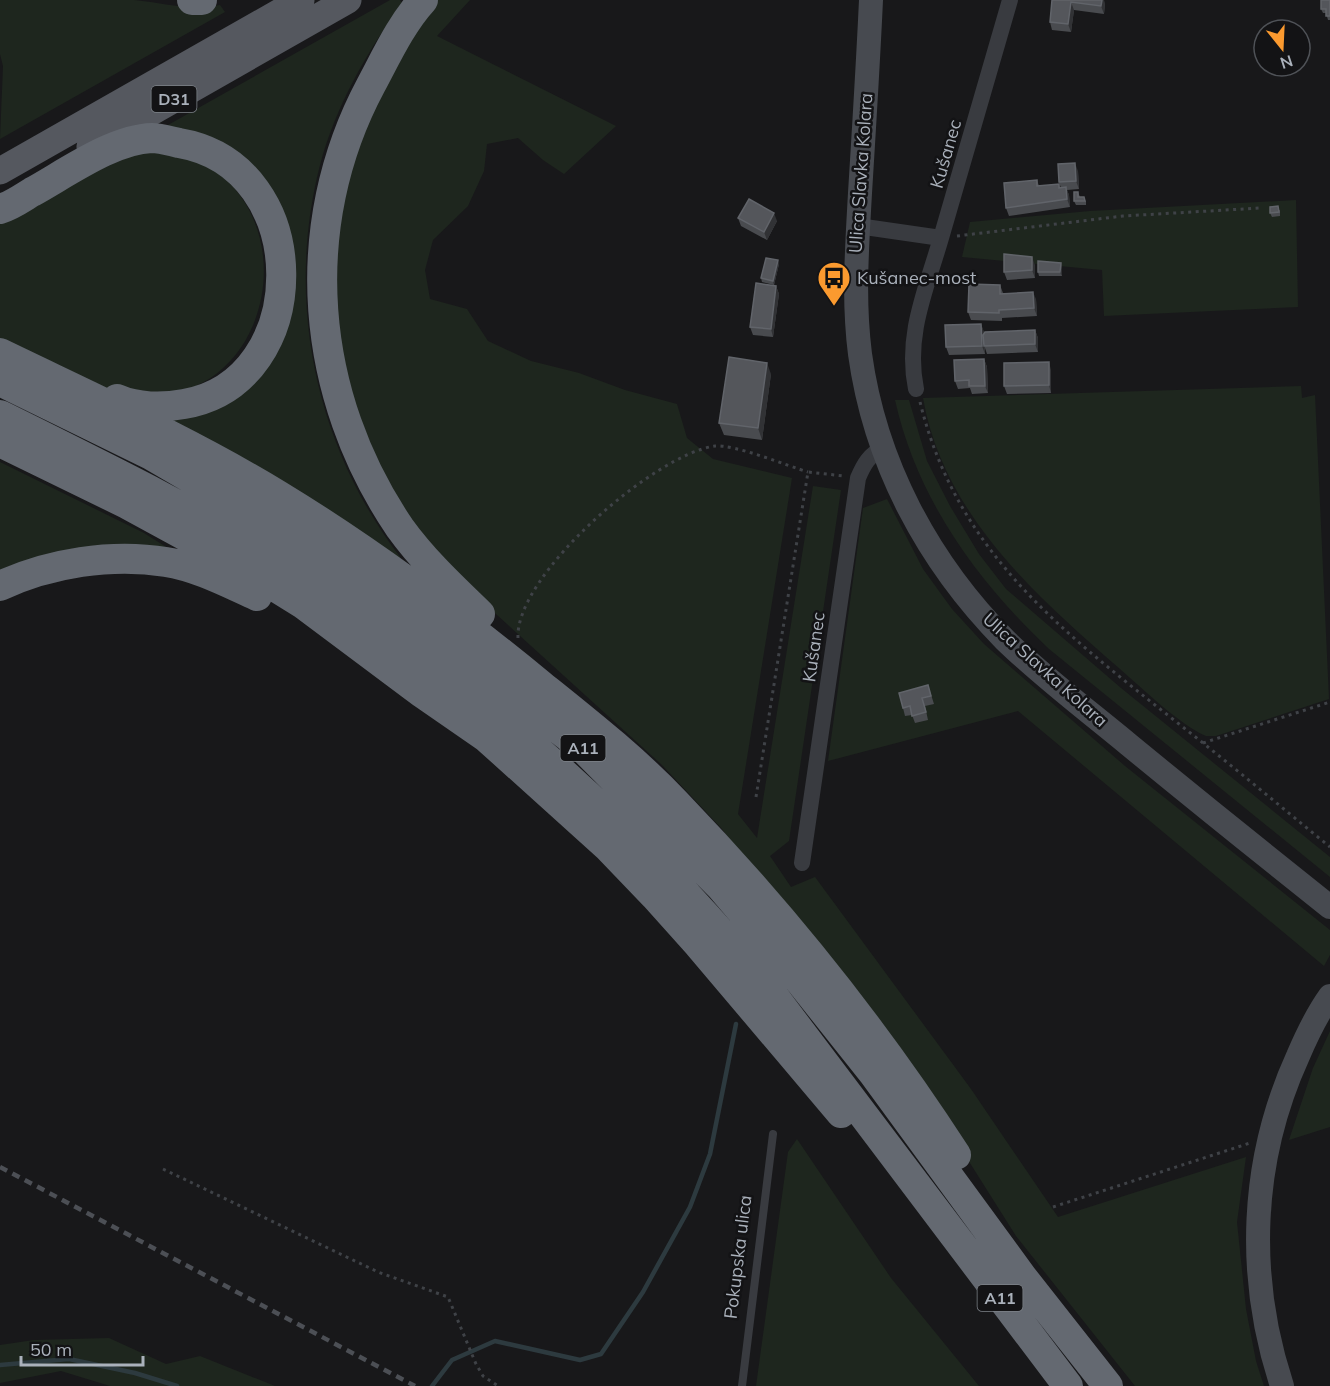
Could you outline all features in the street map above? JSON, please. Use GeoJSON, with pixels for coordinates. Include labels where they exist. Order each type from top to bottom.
{"type":"FeatureCollection","features":[{"type":"Feature","properties":{"kind":"highway"},"geometry":{"type":"LineString","coordinates":[[192,0],[202,0]]}},
{"type":"Feature","properties":{"kind":"highway"},"geometry":{"type":"LineString","coordinates":[[423,0],[391,46],[357,110],[333,176],[321,256],[326,337],[343,418],[380,497],[401,529],[431,567],[518,651],[593,715],[600,733]]}},
{"type":"Feature","properties":{"kind":"highway"},"geometry":{"type":"LineString","coordinates":[[0,209],[114,147],[151,138],[195,145],[220,156],[248,180],[266,207],[279,242],[283,272],[279,304],[271,332],[254,362],[225,388],[198,402],[166,408],[125,402],[0,344]]}},
{"type":"Feature","properties":{"kind":"highway"},"geometry":{"type":"LineString","coordinates":[[0,353],[157,430],[277,494],[450,611],[600,733],[673,800],[782,920],[895,1063],[1005,1232],[1023,1278]]}},
{"type":"Feature","properties":{"kind":"highway","name":"A11"},"geometry":{"type":"LineString","coordinates":[[0,381],[151,455],[346,569],[432,629],[584,749],[721,887],[780,956],[873,1072],[1023,1278],[1108,1386]]}},
{"type":"Feature","properties":{"kind":"highway","name":"A11"},"geometry":{"type":"LineString","coordinates":[[0,415],[138,483],[312,582],[418,656],[510,727],[624,830],[716,926],[853,1099],[1068,1386]]}},
{"type":"Feature","properties":{"kind":"highway"},"geometry":{"type":"LineString","coordinates":[[0,442],[127,504],[250,571],[303,604],[422,693],[487,738],[608,847],[698,944],[909,1196],[934,1208]]}},
{"type":"Feature","properties":{"kind":"highway"},"geometry":{"type":"LineString","coordinates":[[0,586],[52,568],[94,561],[167,562],[216,577],[276,604],[375,671],[402,686],[422,693]]}},
{"type":"Feature","properties":{"kind":"main road","name":"D31"},"geometry":{"type":"LineString","coordinates":[[0,171],[301,0]]}},
{"type":"Feature","properties":{"kind":"main road","name":"D31"},"geometry":{"type":"LineString","coordinates":[[0,198],[348,0]]}},
{"type":"Feature","properties":{"kind":"main road","name":"Ulica Slavka Kolara"},"geometry":{"type":"LineString","coordinates":[[871,0],[854,276],[860,354],[883,448],[914,518],[941,564],[1007,641],[1091,713],[1330,907]]}},
{"type":"Feature","properties":{"kind":"main road"},"geometry":{"type":"LineString","coordinates":[[1282,1386],[1267,1330],[1259,1278],[1258,1209],[1269,1137],[1286,1081],[1321,1008],[1330,996]]}},
{"type":"Feature","properties":{"kind":"street","name":"Kušanec"},"geometry":{"type":"LineString","coordinates":[[941,238],[1010,0]]}},
{"type":"Feature","properties":{"kind":"street"},"geometry":{"type":"LineString","coordinates":[[858,226],[941,238],[913,337],[912,359],[916,389]]}},
{"type":"Feature","properties":{"kind":"street","name":"Kušanec"},"geometry":{"type":"LineString","coordinates":[[802,863],[858,478],[864,463],[873,453],[883,448]]}},
{"type":"Feature","properties":{"kind":"lane","name":"Pokupska ulica"},"geometry":{"type":"LineString","coordinates":[[742,1386],[773,1134]]}},
{"type":"Feature","properties":{"kind":"path"},"geometry":{"type":"LineString","coordinates":[[941,238],[1123,216],[1260,208]]}},
{"type":"Feature","properties":{"kind":"path"},"geometry":{"type":"LineString","coordinates":[[916,389],[931,439],[952,492],[1002,566],[1039,607],[1330,847]]}},
{"type":"Feature","properties":{"kind":"path"},"geometry":{"type":"LineString","coordinates":[[518,651],[517,622],[531,593],[559,555],[603,512],[648,477],[691,454],[717,446],[808,472],[858,478]]}},
{"type":"Feature","properties":{"kind":"path"},"geometry":{"type":"LineString","coordinates":[[756,797],[808,472]]}},
{"type":"Feature","properties":{"kind":"path"},"geometry":{"type":"LineString","coordinates":[[1203,743],[1330,702]]}},
{"type":"Feature","properties":{"kind":"path"},"geometry":{"type":"LineString","coordinates":[[1053,1207],[1269,1137]]}},
{"type":"Feature","properties":{"kind":"path"},"geometry":{"type":"LineString","coordinates":[[163,1169],[378,1272],[448,1297],[476,1364],[483,1376],[498,1386]]}},
{"type":"Feature","properties":{"kind":"shaded area"},"geometry":{"type":"Polygon","coordinates":[[[0,0],[134,0],[186,7],[220,5],[225,12],[0,139],[3,66],[0,54],[0,0]]]}},
{"type":"Feature","properties":{"kind":"shaded area"},"geometry":{"type":"Polygon","coordinates":[[[390,0],[400,0],[402,3],[354,80],[335,121],[320,165],[310,216],[306,268],[308,320],[315,371],[328,421],[347,469],[371,515],[401,558],[394,562],[153,415],[251,375],[282,229],[168,125],[390,0]]]}},
{"type":"Feature","properties":{"kind":"shaded area"},"geometry":{"type":"Polygon","coordinates":[[[433,0],[470,0],[437,36],[616,126],[564,174],[543,160],[518,138],[487,144],[484,171],[468,206],[433,240],[425,270],[430,299],[467,309],[488,341],[531,361],[579,373],[625,390],[677,404],[687,438],[713,459],[792,478],[738,814],[757,838],[813,486],[841,490],[789,841],[770,856],[791,887],[815,877],[971,1089],[1058,1217],[1246,1157],[1237,1222],[1246,1309],[1256,1361],[1264,1386],[1135,1386],[1016,1236],[963,1152],[722,829],[662,765],[420,545],[356,434],[328,297],[351,139],[433,0]]]}},
{"type":"Feature","properties":{"kind":"shaded area"},"geometry":{"type":"Polygon","coordinates":[[[168,151],[215,170],[243,200],[259,236],[264,274],[258,312],[241,347],[216,374],[181,391],[139,395],[86,381],[0,339],[0,222],[80,178],[138,153],[168,151]]]}},
{"type":"Feature","properties":{"kind":"shaded area"},"geometry":{"type":"Polygon","coordinates":[[[1296,200],[1298,307],[1104,316],[1102,270],[962,257],[970,222],[1090,211],[1296,200]]]}},
{"type":"Feature","properties":{"kind":"shaded area"},"geometry":{"type":"Polygon","coordinates":[[[1301,386],[1302,398],[1315,395],[1329,699],[1216,736],[1206,736],[1196,731],[1162,706],[1057,612],[997,550],[950,479],[934,440],[923,398],[1301,386]]]}},
{"type":"Feature","properties":{"kind":"shaded area"},"geometry":{"type":"Polygon","coordinates":[[[895,400],[909,400],[927,461],[950,506],[979,554],[1006,589],[1121,688],[1330,857],[1330,877],[1049,649],[1023,623],[974,566],[934,504],[918,471],[895,400]]]}},
{"type":"Feature","properties":{"kind":"shaded area"},"geometry":{"type":"Polygon","coordinates":[[[0,462],[144,533],[182,557],[0,572],[0,462]]]}},
{"type":"Feature","properties":{"kind":"shaded area"},"geometry":{"type":"Polygon","coordinates":[[[887,499],[923,569],[952,609],[984,644],[1125,766],[1330,930],[1330,955],[1324,966],[1018,711],[828,761],[863,508],[887,499]]]}},
{"type":"Feature","properties":{"kind":"shaded area"},"geometry":{"type":"Polygon","coordinates":[[[1330,1031],[1330,1127],[1289,1140],[1313,1068],[1330,1031]]]}},
{"type":"Feature","properties":{"kind":"shaded area"},"geometry":{"type":"Polygon","coordinates":[[[797,1139],[891,1278],[979,1386],[756,1386],[788,1152],[797,1139]]]}},
{"type":"Feature","properties":{"kind":"shaded area"},"geometry":{"type":"Polygon","coordinates":[[[109,1338],[166,1364],[200,1356],[275,1386],[110,1386],[61,1371],[0,1383],[0,1345],[34,1340],[109,1338]]]}},
{"type":"Feature","properties":{"kind":"building"},"geometry":{"type":"Polygon","coordinates":[[[1052,0],[1102,0],[1101,6],[1071,2],[1068,24],[1050,22],[1052,0]]]}},
{"type":"Feature","properties":{"kind":"building"},"geometry":{"type":"Polygon","coordinates":[[[1321,0],[1330,0],[1330,16],[1326,16],[1326,9],[1321,9],[1321,0]]]}},
{"type":"Feature","properties":{"kind":"building"},"geometry":{"type":"Polygon","coordinates":[[[1075,163],[1076,181],[1059,182],[1058,164],[1075,163]]]}},
{"type":"Feature","properties":{"kind":"building"},"geometry":{"type":"Polygon","coordinates":[[[1037,180],[1037,186],[1059,184],[1059,188],[1066,187],[1067,199],[1006,208],[1004,183],[1037,180]]]}},
{"type":"Feature","properties":{"kind":"building"},"geometry":{"type":"Polygon","coordinates":[[[1074,192],[1078,192],[1078,197],[1084,197],[1085,201],[1074,201],[1074,192]]]}},
{"type":"Feature","properties":{"kind":"building"},"geometry":{"type":"Polygon","coordinates":[[[749,199],[774,213],[764,232],[738,218],[749,199]]]}},
{"type":"Feature","properties":{"kind":"building"},"geometry":{"type":"Polygon","coordinates":[[[1278,206],[1279,212],[1270,213],[1270,207],[1278,206]]]}},
{"type":"Feature","properties":{"kind":"building"},"geometry":{"type":"Polygon","coordinates":[[[1004,254],[1032,257],[1032,270],[1004,272],[1004,254]]]}},
{"type":"Feature","properties":{"kind":"building"},"geometry":{"type":"Polygon","coordinates":[[[766,258],[778,260],[773,281],[761,278],[766,258]]]}},
{"type":"Feature","properties":{"kind":"building"},"geometry":{"type":"Polygon","coordinates":[[[1038,261],[1061,263],[1060,272],[1038,272],[1038,261]]]}},
{"type":"Feature","properties":{"kind":"building"},"geometry":{"type":"Polygon","coordinates":[[[756,283],[776,286],[771,329],[750,327],[756,283]]]}},
{"type":"Feature","properties":{"kind":"building"},"geometry":{"type":"Polygon","coordinates":[[[969,284],[1000,285],[1000,294],[1033,292],[1034,308],[999,310],[999,313],[968,312],[969,284]]]}},
{"type":"Feature","properties":{"kind":"building"},"geometry":{"type":"Polygon","coordinates":[[[981,324],[982,346],[946,347],[945,325],[981,324]]]}},
{"type":"Feature","properties":{"kind":"building"},"geometry":{"type":"Polygon","coordinates":[[[1035,330],[1035,344],[984,346],[985,332],[1035,330]]]}},
{"type":"Feature","properties":{"kind":"building"},"geometry":{"type":"Polygon","coordinates":[[[729,357],[767,363],[758,428],[719,423],[729,357]]]}},
{"type":"Feature","properties":{"kind":"building"},"geometry":{"type":"Polygon","coordinates":[[[984,359],[985,386],[969,386],[969,380],[955,381],[954,360],[984,359]]]}},
{"type":"Feature","properties":{"kind":"building"},"geometry":{"type":"Polygon","coordinates":[[[1049,362],[1049,385],[1004,386],[1004,363],[1049,362]]]}},
{"type":"Feature","properties":{"kind":"building"},"geometry":{"type":"Polygon","coordinates":[[[928,685],[931,696],[922,698],[926,712],[912,716],[910,706],[903,708],[899,693],[928,685]]]}},
{"type":"Feature","properties":{"kind":"waterway"},"geometry":{"type":"LineString","coordinates":[[432,1386],[452,1360],[495,1341],[580,1360],[601,1354],[643,1292],[690,1207],[710,1154],[736,1024]]}},
{"type":"Feature","properties":{"kind":"waterway"},"geometry":{"type":"LineString","coordinates":[[0,1365],[69,1359],[135,1373],[177,1386]]}},
{"type":"Feature","properties":{"kind":"railway"},"geometry":{"type":"LineString","coordinates":[[0,1167],[415,1386]]}},
{"type":"Feature","properties":{"kind":"place","name":"Kušanec-most"},"geometry":{"type":"Point","coordinates":[834,307]}}]}
